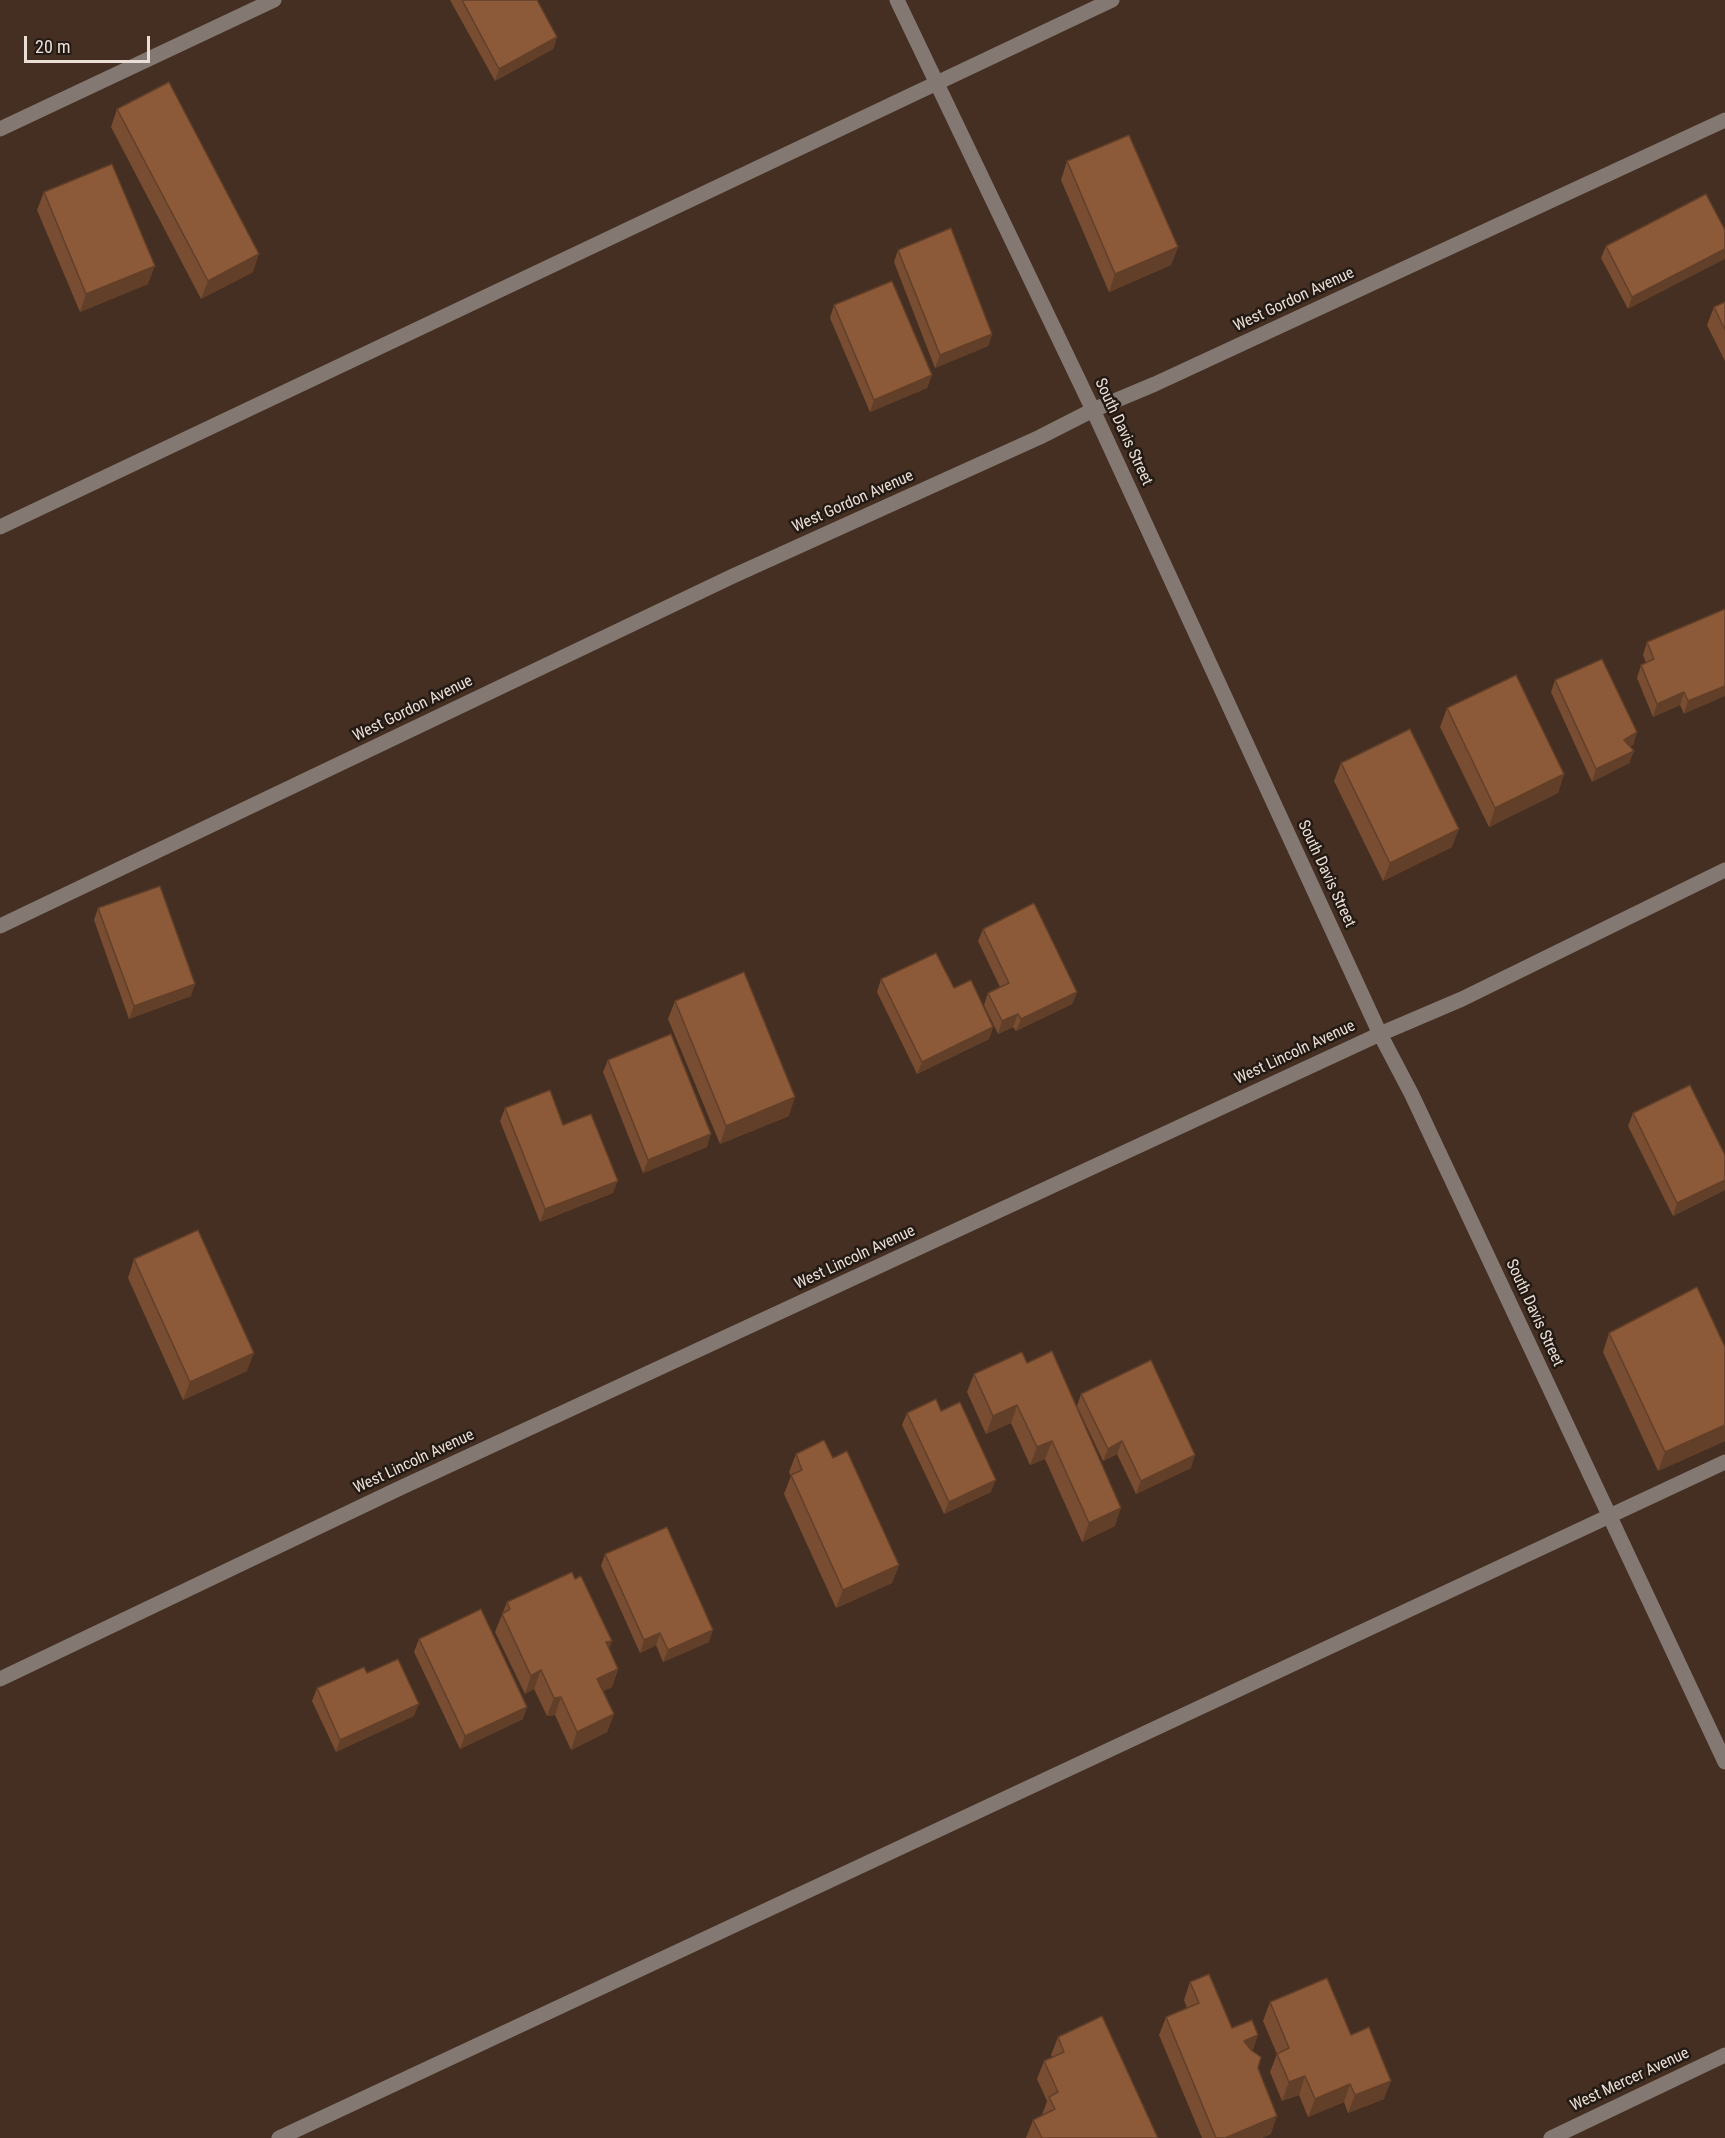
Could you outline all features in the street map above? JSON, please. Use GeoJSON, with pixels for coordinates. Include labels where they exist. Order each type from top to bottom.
{"type":"FeatureCollection","features":[{"type":"Feature","properties":{"kind":"street"},"geometry":{"type":"LineString","coordinates":[[0,129],[274,0]]}},
{"type":"Feature","properties":{"kind":"street","name":"South Davis Street"},"geometry":{"type":"LineString","coordinates":[[897,0],[1093,410],[1380,1034],[1412,1095],[1725,1762]]}},
{"type":"Feature","properties":{"kind":"street"},"geometry":{"type":"LineString","coordinates":[[0,527],[1112,0]]}},
{"type":"Feature","properties":{"kind":"street","name":"West Gordon Avenue"},"geometry":{"type":"LineString","coordinates":[[0,926],[733,576],[1040,437],[1093,410],[1166,379],[1725,120]]}},
{"type":"Feature","properties":{"kind":"street","name":"West Lincoln Avenue"},"geometry":{"type":"LineString","coordinates":[[0,1679],[398,1490],[1380,1034],[1462,999],[1725,870]]}},
{"type":"Feature","properties":{"kind":"street"},"geometry":{"type":"LineString","coordinates":[[279,2138],[1725,1462]]}},
{"type":"Feature","properties":{"kind":"street","name":"West Mercer Avenue"},"geometry":{"type":"LineString","coordinates":[[1551,2138],[1725,2055]]}},
{"type":"Feature","properties":{"kind":"building"},"geometry":{"type":"Polygon","coordinates":[[[462,0],[537,0],[557,37],[499,69],[462,0]]]}},
{"type":"Feature","properties":{"kind":"building"},"geometry":{"type":"Polygon","coordinates":[[[169,82],[259,254],[208,281],[117,109],[169,82]]]}},
{"type":"Feature","properties":{"kind":"building"},"geometry":{"type":"Polygon","coordinates":[[[1129,135],[1178,247],[1115,274],[1067,161],[1129,135]]]}},
{"type":"Feature","properties":{"kind":"building"},"geometry":{"type":"Polygon","coordinates":[[[112,164],[155,266],[86,294],[44,192],[112,164]]]}},
{"type":"Feature","properties":{"kind":"building"},"geometry":{"type":"Polygon","coordinates":[[[1706,194],[1725,230],[1725,249],[1632,297],[1606,246],[1706,194]]]}},
{"type":"Feature","properties":{"kind":"building"},"geometry":{"type":"Polygon","coordinates":[[[951,228],[992,334],[940,355],[898,250],[951,228]]]}},
{"type":"Feature","properties":{"kind":"building"},"geometry":{"type":"Polygon","coordinates":[[[892,281],[932,375],[874,400],[834,305],[892,281]]]}},
{"type":"Feature","properties":{"kind":"building"},"geometry":{"type":"Polygon","coordinates":[[[1725,302],[1725,330],[1714,307],[1725,302]]]}},
{"type":"Feature","properties":{"kind":"building"},"geometry":{"type":"Polygon","coordinates":[[[1725,609],[1725,686],[1688,701],[1684,692],[1657,704],[1641,665],[1654,659],[1647,642],[1725,609]]]}},
{"type":"Feature","properties":{"kind":"building"},"geometry":{"type":"Polygon","coordinates":[[[1602,659],[1637,732],[1624,740],[1634,751],[1596,769],[1555,680],[1602,659]]]}},
{"type":"Feature","properties":{"kind":"building"},"geometry":{"type":"Polygon","coordinates":[[[1516,675],[1564,774],[1495,808],[1447,708],[1516,675]]]}},
{"type":"Feature","properties":{"kind":"building"},"geometry":{"type":"Polygon","coordinates":[[[1410,729],[1459,829],[1390,863],[1341,763],[1410,729]]]}},
{"type":"Feature","properties":{"kind":"building"},"geometry":{"type":"Polygon","coordinates":[[[160,886],[195,984],[134,1006],[98,908],[160,886]]]}},
{"type":"Feature","properties":{"kind":"building"},"geometry":{"type":"Polygon","coordinates":[[[1034,903],[1077,992],[1021,1019],[1018,1014],[1002,1021],[988,993],[1009,983],[983,929],[1034,903]]]}},
{"type":"Feature","properties":{"kind":"building"},"geometry":{"type":"Polygon","coordinates":[[[936,953],[954,988],[971,980],[993,1027],[922,1062],[881,979],[936,953]]]}},
{"type":"Feature","properties":{"kind":"building"},"geometry":{"type":"Polygon","coordinates":[[[744,972],[795,1097],[726,1126],[675,1001],[744,972]]]}},
{"type":"Feature","properties":{"kind":"building"},"geometry":{"type":"Polygon","coordinates":[[[671,1034],[711,1134],[648,1160],[608,1060],[671,1034]]]}},
{"type":"Feature","properties":{"kind":"building"},"geometry":{"type":"Polygon","coordinates":[[[1690,1085],[1725,1155],[1725,1180],[1677,1203],[1633,1113],[1690,1085]]]}},
{"type":"Feature","properties":{"kind":"building"},"geometry":{"type":"Polygon","coordinates":[[[550,1090],[563,1125],[591,1114],[618,1181],[545,1209],[505,1108],[550,1090]]]}},
{"type":"Feature","properties":{"kind":"building"},"geometry":{"type":"Polygon","coordinates":[[[198,1230],[254,1353],[190,1382],[134,1259],[198,1230]]]}},
{"type":"Feature","properties":{"kind":"building"},"geometry":{"type":"Polygon","coordinates":[[[1697,1287],[1725,1347],[1725,1425],[1665,1452],[1609,1333],[1697,1287]]]}},
{"type":"Feature","properties":{"kind":"building"},"geometry":{"type":"Polygon","coordinates":[[[1052,1351],[1121,1508],[1089,1523],[1052,1441],[1037,1447],[1017,1405],[993,1416],[974,1374],[1022,1352],[1027,1363],[1052,1351]]]}},
{"type":"Feature","properties":{"kind":"building"},"geometry":{"type":"Polygon","coordinates":[[[1151,1360],[1195,1455],[1141,1481],[1122,1441],[1108,1449],[1081,1394],[1151,1360]]]}},
{"type":"Feature","properties":{"kind":"building"},"geometry":{"type":"Polygon","coordinates":[[[936,1399],[941,1411],[960,1402],[996,1480],[949,1502],[907,1413],[936,1399]]]}},
{"type":"Feature","properties":{"kind":"building"},"geometry":{"type":"Polygon","coordinates":[[[824,1440],[833,1458],[847,1451],[899,1565],[843,1590],[791,1475],[802,1470],[796,1454],[824,1440]]]}},
{"type":"Feature","properties":{"kind":"building"},"geometry":{"type":"Polygon","coordinates":[[[667,1527],[713,1630],[668,1650],[660,1633],[644,1640],[605,1554],[667,1527]]]}},
{"type":"Feature","properties":{"kind":"building"},"geometry":{"type":"Polygon","coordinates":[[[572,1572],[575,1579],[581,1576],[612,1641],[606,1642],[618,1669],[597,1679],[614,1714],[577,1732],[561,1697],[554,1698],[541,1670],[531,1676],[502,1614],[510,1609],[507,1602],[572,1572]]]}},
{"type":"Feature","properties":{"kind":"building"},"geometry":{"type":"Polygon","coordinates":[[[481,1609],[527,1707],[465,1736],[419,1639],[481,1609]]]}},
{"type":"Feature","properties":{"kind":"building"},"geometry":{"type":"Polygon","coordinates":[[[398,1659],[419,1704],[340,1740],[317,1688],[364,1667],[367,1673],[398,1659]]]}},
{"type":"Feature","properties":{"kind":"building"},"geometry":{"type":"Polygon","coordinates":[[[1209,1974],[1232,2028],[1252,2020],[1258,2035],[1244,2041],[1261,2057],[1258,2068],[1277,2116],[1225,2138],[1216,2138],[1166,2017],[1199,2003],[1190,1982],[1209,1974]]]}},
{"type":"Feature","properties":{"kind":"building"},"geometry":{"type":"Polygon","coordinates":[[[1327,1978],[1351,2035],[1369,2027],[1391,2081],[1355,2095],[1350,2084],[1315,2099],[1305,2076],[1289,2082],[1277,2054],[1289,2048],[1270,2002],[1327,1978]]]}},
{"type":"Feature","properties":{"kind":"building"},"geometry":{"type":"Polygon","coordinates":[[[1102,2016],[1158,2138],[1042,2138],[1033,2120],[1055,2109],[1049,2097],[1058,2092],[1044,2061],[1064,2052],[1058,2037],[1102,2016]]]}}]}
